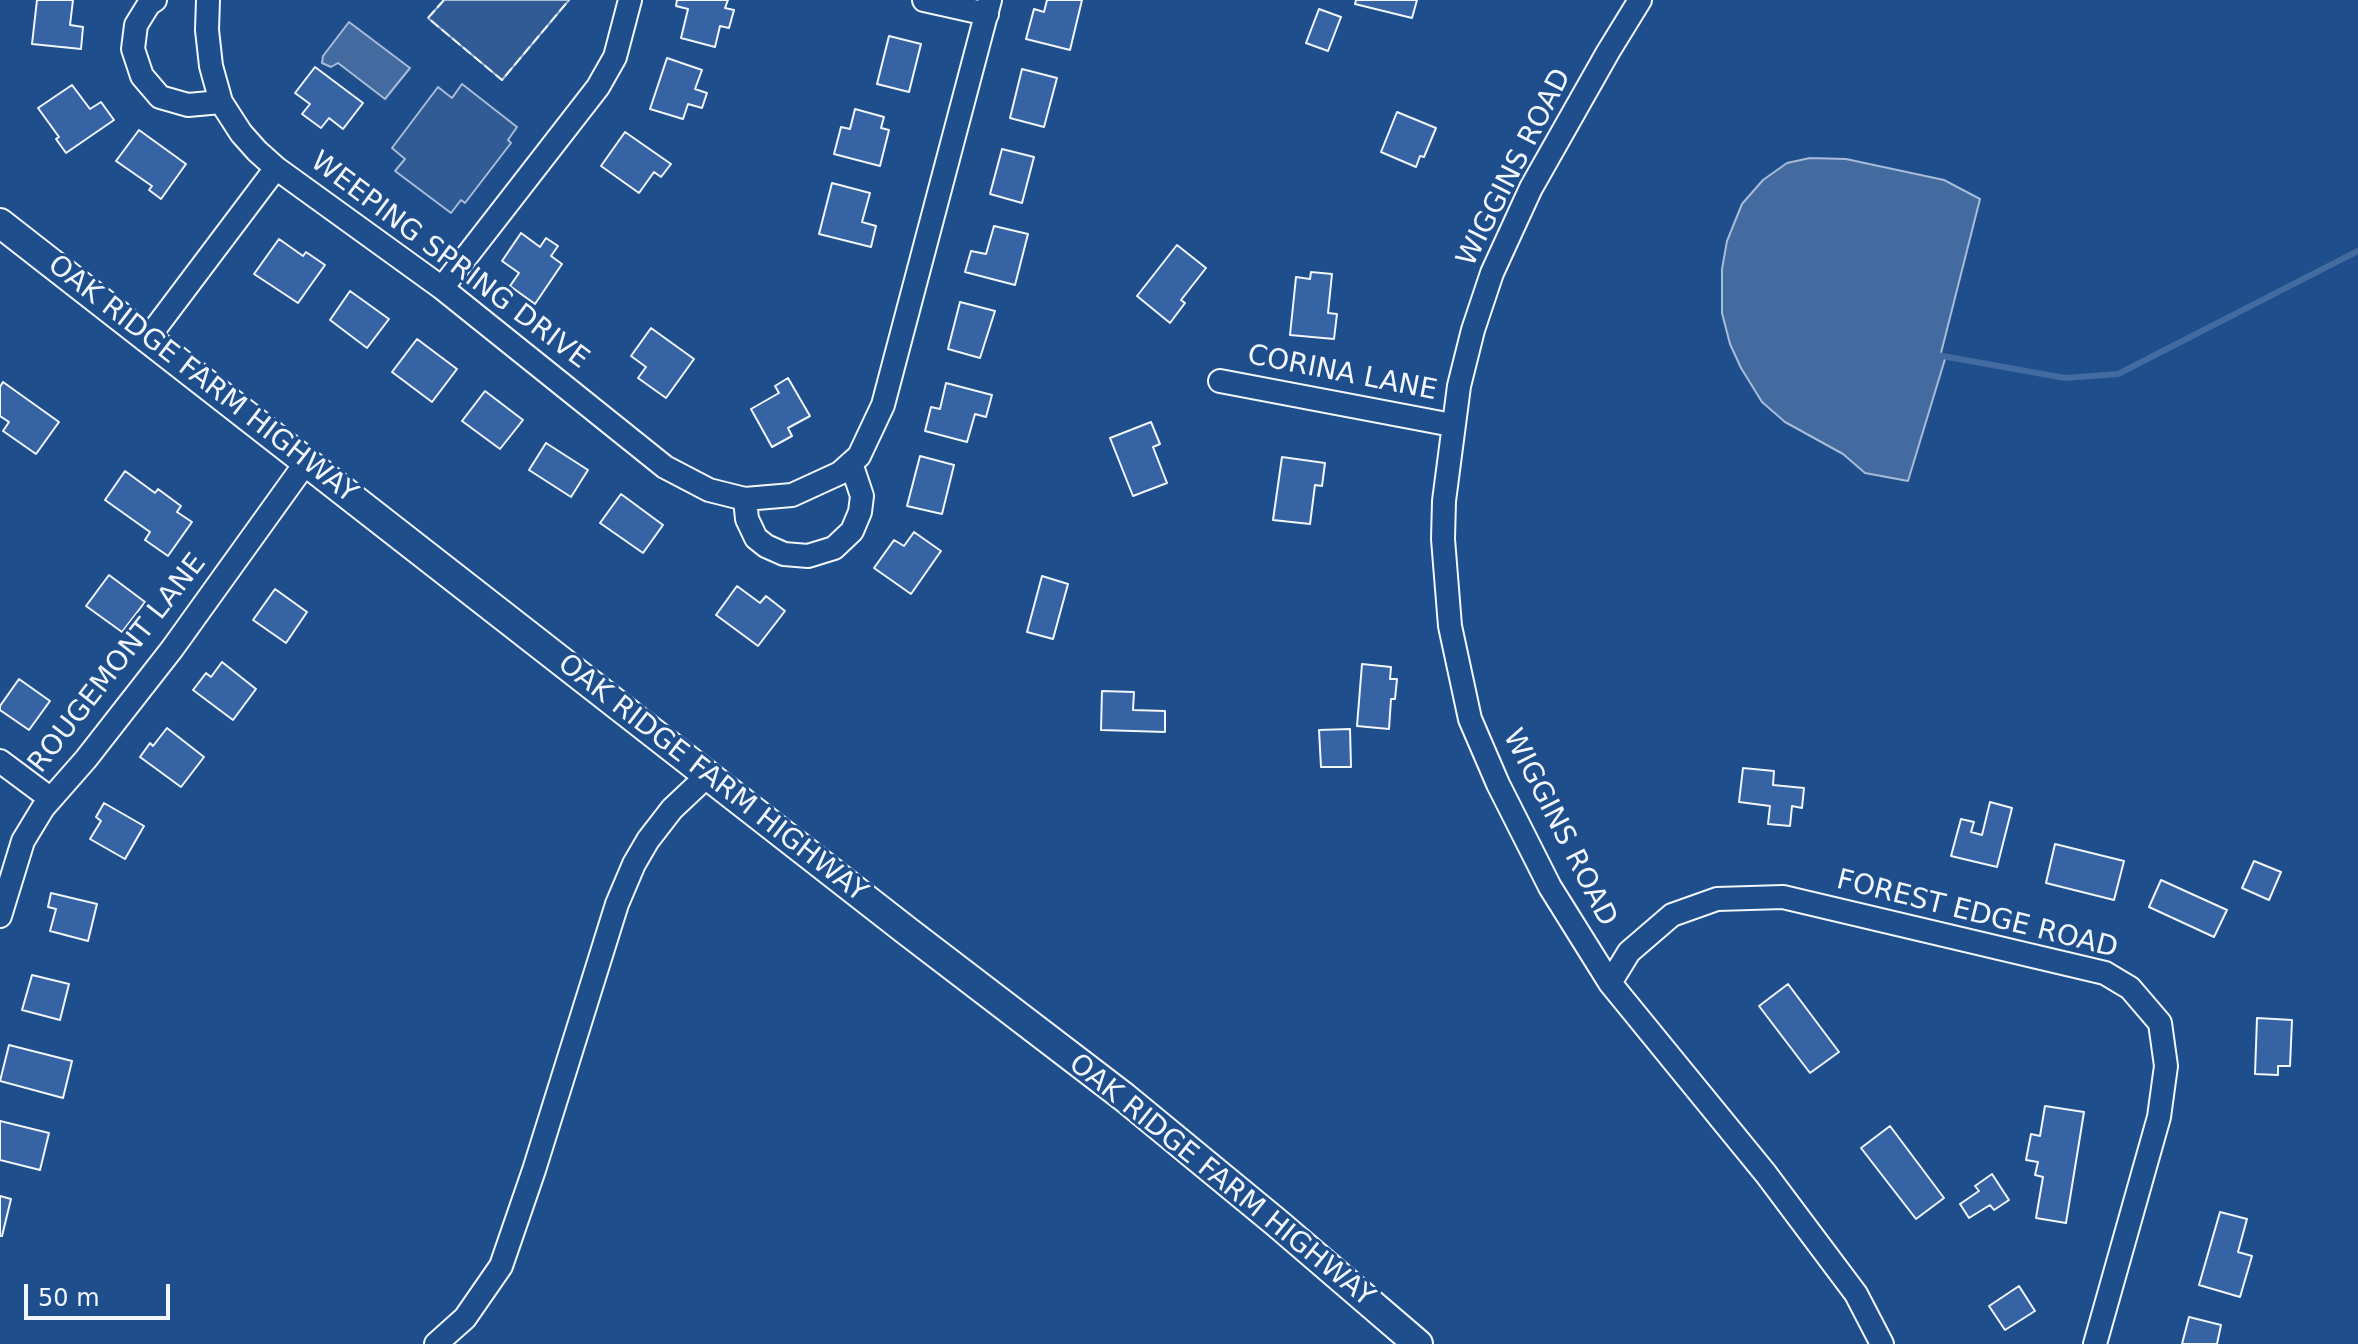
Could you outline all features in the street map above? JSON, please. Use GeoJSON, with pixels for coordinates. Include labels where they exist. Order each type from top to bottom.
{"type":"FeatureCollection","features":[{"type":"Feature","properties":{"kind":"main road","name":"OAK RIDGE FARM HIGHWAY"},"geometry":{"type":"LineString","coordinates":[[0,223],[707,776],[1124,1097],[1418,1344]]}},
{"type":"Feature","properties":{"kind":"street"},"geometry":{"type":"LineString","coordinates":[[155,0],[136,25],[133,49],[142,76],[160,97],[188,105],[221,102]]}},
{"type":"Feature","properties":{"kind":"street","name":"WEEPING SPRING DRIVE"},"geometry":{"type":"LineString","coordinates":[[208,0],[211,66],[221,102],[257,151],[442,288],[665,467],[709,490],[745,499],[792,495],[840,473],[859,456],[883,405],[989,7]]}},
{"type":"Feature","properties":{"kind":"street"},"geometry":{"type":"LineString","coordinates":[[442,288],[607,73],[619,44],[630,0]]}},
{"type":"Feature","properties":{"kind":"street"},"geometry":{"type":"LineString","coordinates":[[924,0],[989,7]]}},
{"type":"Feature","properties":{"kind":"street","name":"WIGGINS ROAD"},"geometry":{"type":"LineString","coordinates":[[1640,0],[1507,236],[1473,330],[1452,425],[1444,501],[1443,539],[1450,626],[1470,719],[1498,784],[1550,887],[1610,983],[1766,1174],[1856,1294],[1882,1344]]}},
{"type":"Feature","properties":{"kind":"street"},"geometry":{"type":"LineString","coordinates":[[148,338],[276,168]]}},
{"type":"Feature","properties":{"kind":"street","name":"CORINA LANE"},"geometry":{"type":"LineString","coordinates":[[1220,381],[1452,425]]}},
{"type":"Feature","properties":{"kind":"street","name":"ROUGEMONT LANE"},"geometry":{"type":"LineString","coordinates":[[0,916],[23,841],[43,808],[86,759],[172,649],[307,461]]}},
{"type":"Feature","properties":{"kind":"street"},"geometry":{"type":"LineString","coordinates":[[745,499],[747,519],[756,538],[766,546],[784,554],[808,556],[834,548],[852,531],[860,512],[862,496],[851,463]]}},
{"type":"Feature","properties":{"kind":"street"},"geometry":{"type":"LineString","coordinates":[[0,761],[51,799]]}},
{"type":"Feature","properties":{"kind":"street"},"geometry":{"type":"LineString","coordinates":[[436,1344],[465,1318],[501,1266],[617,904],[634,864],[672,809],[707,776]]}},
{"type":"Feature","properties":{"kind":"street","name":"FOREST EDGE ROAD"},"geometry":{"type":"LineString","coordinates":[[1610,983],[1629,952],[1672,915],[1717,899],[1783,897],[2105,973],[2130,988],[2160,1023],[2166,1066],[2159,1117],[2095,1344]]}},
{"type":"Feature","properties":{"kind":"shaded area"},"geometry":{"type":"Polygon","coordinates":[[[444,0],[569,0],[502,80],[428,18],[444,0]]]}},
{"type":"Feature","properties":{"kind":"shaded area"},"geometry":{"type":"Polygon","coordinates":[[[349,22],[410,68],[385,99],[338,63],[331,67],[322,63],[323,56],[349,22]]]}},
{"type":"Feature","properties":{"kind":"shaded area"},"geometry":{"type":"Polygon","coordinates":[[[462,84],[517,127],[508,140],[511,143],[465,203],[461,200],[451,213],[395,171],[405,159],[392,148],[438,87],[452,98],[462,84]]]}},
{"type":"Feature","properties":{"kind":"shaded area"},"geometry":{"type":"Polygon","coordinates":[[[1810,158],[1846,159],[1944,180],[1980,199],[1941,353],[1945,359],[1908,481],[1865,473],[1843,454],[1785,422],[1762,402],[1730,344],[1722,313],[1722,269],[1727,241],[1742,204],[1763,180],[1787,163],[1810,158]]]}},
{"type":"Feature","properties":{"kind":"building"},"geometry":{"type":"Polygon","coordinates":[[[37,0],[73,0],[70,25],[83,27],[81,49],[32,44],[37,0]]]}},
{"type":"Feature","properties":{"kind":"building"},"geometry":{"type":"Polygon","coordinates":[[[677,0],[728,0],[725,8],[734,10],[729,28],[720,26],[715,47],[681,38],[688,9],[676,6],[677,0]]]}},
{"type":"Feature","properties":{"kind":"building"},"geometry":{"type":"Polygon","coordinates":[[[1047,0],[1082,0],[1070,50],[1026,39],[1034,9],[1044,12],[1047,0]]]}},
{"type":"Feature","properties":{"kind":"building"},"geometry":{"type":"Polygon","coordinates":[[[1356,0],[1417,0],[1412,18],[1355,4],[1356,0]]]}},
{"type":"Feature","properties":{"kind":"building"},"geometry":{"type":"Polygon","coordinates":[[[1319,9],[1341,17],[1328,51],[1306,43],[1319,9]]]}},
{"type":"Feature","properties":{"kind":"building"},"geometry":{"type":"Polygon","coordinates":[[[889,36],[921,44],[909,92],[877,84],[889,36]]]}},
{"type":"Feature","properties":{"kind":"building"},"geometry":{"type":"Polygon","coordinates":[[[667,58],[702,70],[695,89],[707,93],[702,108],[688,104],[683,119],[650,109],[667,58]]]}},
{"type":"Feature","properties":{"kind":"building"},"geometry":{"type":"Polygon","coordinates":[[[315,67],[363,103],[343,129],[329,118],[321,128],[302,114],[310,104],[295,93],[315,67]]]}},
{"type":"Feature","properties":{"kind":"building"},"geometry":{"type":"Polygon","coordinates":[[[1022,69],[1057,78],[1044,127],[1010,118],[1022,69]]]}},
{"type":"Feature","properties":{"kind":"building"},"geometry":{"type":"Polygon","coordinates":[[[72,85],[90,109],[101,102],[114,120],[66,153],[56,139],[59,137],[38,108],[72,85]]]}},
{"type":"Feature","properties":{"kind":"building"},"geometry":{"type":"Polygon","coordinates":[[[855,109],[884,117],[881,128],[889,130],[880,166],[834,154],[841,127],[850,129],[855,109]]]}},
{"type":"Feature","properties":{"kind":"building"},"geometry":{"type":"Polygon","coordinates":[[[1397,112],[1436,128],[1424,157],[1420,156],[1416,167],[1381,152],[1397,112]]]}},
{"type":"Feature","properties":{"kind":"building"},"geometry":{"type":"Polygon","coordinates":[[[139,130],[186,164],[161,199],[149,190],[152,186],[116,161],[139,130]]]}},
{"type":"Feature","properties":{"kind":"building"},"geometry":{"type":"Polygon","coordinates":[[[625,132],[671,164],[661,177],[654,172],[639,193],[601,166],[625,132]]]}},
{"type":"Feature","properties":{"kind":"building"},"geometry":{"type":"Polygon","coordinates":[[[1002,149],[1034,157],[1022,203],[990,194],[1002,149]]]}},
{"type":"Feature","properties":{"kind":"building"},"geometry":{"type":"Polygon","coordinates":[[[832,183],[870,193],[862,222],[876,226],[871,247],[819,234],[832,183]]]}},
{"type":"Feature","properties":{"kind":"building"},"geometry":{"type":"Polygon","coordinates":[[[994,226],[1028,234],[1015,285],[965,272],[971,251],[986,254],[994,226]]]}},
{"type":"Feature","properties":{"kind":"building"},"geometry":{"type":"Polygon","coordinates":[[[521,233],[540,247],[546,238],[558,246],[551,256],[562,264],[535,304],[510,286],[519,273],[502,261],[521,233]]]}},
{"type":"Feature","properties":{"kind":"building"},"geometry":{"type":"Polygon","coordinates":[[[279,239],[303,256],[306,252],[325,265],[298,303],[254,274],[279,239]]]}},
{"type":"Feature","properties":{"kind":"building"},"geometry":{"type":"Polygon","coordinates":[[[1177,245],[1206,268],[1181,300],[1185,303],[1170,323],[1137,296],[1177,245]]]}},
{"type":"Feature","properties":{"kind":"building"},"geometry":{"type":"Polygon","coordinates":[[[1311,272],[1332,274],[1328,313],[1337,314],[1334,339],[1290,335],[1296,277],[1310,279],[1311,272]]]}},
{"type":"Feature","properties":{"kind":"building"},"geometry":{"type":"Polygon","coordinates":[[[350,291],[389,319],[367,348],[330,320],[350,291]]]}},
{"type":"Feature","properties":{"kind":"building"},"geometry":{"type":"Polygon","coordinates":[[[960,302],[995,311],[980,358],[948,349],[960,302]]]}},
{"type":"Feature","properties":{"kind":"building"},"geometry":{"type":"Polygon","coordinates":[[[651,328],[694,359],[666,398],[638,378],[646,367],[631,356],[651,328]]]}},
{"type":"Feature","properties":{"kind":"building"},"geometry":{"type":"Polygon","coordinates":[[[417,339],[457,369],[432,402],[392,372],[417,339]]]}},
{"type":"Feature","properties":{"kind":"building"},"geometry":{"type":"Polygon","coordinates":[[[788,378],[810,416],[788,428],[792,436],[772,447],[751,409],[779,393],[775,386],[788,378]]]}},
{"type":"Feature","properties":{"kind":"building"},"geometry":{"type":"Polygon","coordinates":[[[3,382],[59,422],[36,454],[3,431],[9,422],[0,416],[0,387],[3,382]]]}},
{"type":"Feature","properties":{"kind":"building"},"geometry":{"type":"Polygon","coordinates":[[[946,383],[992,395],[986,417],[975,414],[967,442],[925,431],[931,407],[940,409],[946,383]]]}},
{"type":"Feature","properties":{"kind":"building"},"geometry":{"type":"Polygon","coordinates":[[[485,391],[523,420],[500,449],[462,421],[485,391]]]}},
{"type":"Feature","properties":{"kind":"building"},"geometry":{"type":"Polygon","coordinates":[[[1151,422],[1160,444],[1153,447],[1167,483],[1133,496],[1110,438],[1151,422]]]}},
{"type":"Feature","properties":{"kind":"building"},"geometry":{"type":"Polygon","coordinates":[[[546,443],[588,470],[571,497],[529,470],[546,443]]]}},
{"type":"Feature","properties":{"kind":"building"},"geometry":{"type":"Polygon","coordinates":[[[920,456],[954,465],[942,514],[907,506],[920,456]]]}},
{"type":"Feature","properties":{"kind":"building"},"geometry":{"type":"Polygon","coordinates":[[[1282,457],[1325,463],[1322,486],[1315,485],[1310,524],[1273,520],[1282,457]]]}},
{"type":"Feature","properties":{"kind":"building"},"geometry":{"type":"Polygon","coordinates":[[[125,471],[155,493],[158,489],[181,506],[177,512],[192,522],[168,556],[145,540],[150,532],[105,500],[125,471]]]}},
{"type":"Feature","properties":{"kind":"building"},"geometry":{"type":"Polygon","coordinates":[[[621,494],[663,525],[643,553],[600,523],[621,494]]]}},
{"type":"Feature","properties":{"kind":"building"},"geometry":{"type":"Polygon","coordinates":[[[914,532],[941,551],[911,594],[874,568],[894,540],[904,546],[914,532]]]}},
{"type":"Feature","properties":{"kind":"building"},"geometry":{"type":"Polygon","coordinates":[[[109,575],[145,602],[122,632],[86,606],[109,575]]]}},
{"type":"Feature","properties":{"kind":"building"},"geometry":{"type":"Polygon","coordinates":[[[1042,576],[1068,584],[1053,639],[1027,632],[1042,576]]]}},
{"type":"Feature","properties":{"kind":"building"},"geometry":{"type":"Polygon","coordinates":[[[737,586],[760,603],[766,596],[785,611],[758,646],[716,615],[737,586]]]}},
{"type":"Feature","properties":{"kind":"building"},"geometry":{"type":"Polygon","coordinates":[[[275,589],[307,612],[286,643],[253,620],[275,589]]]}},
{"type":"Feature","properties":{"kind":"building"},"geometry":{"type":"Polygon","coordinates":[[[222,662],[256,689],[233,720],[193,690],[206,673],[211,677],[222,662]]]}},
{"type":"Feature","properties":{"kind":"building"},"geometry":{"type":"Polygon","coordinates":[[[1362,664],[1391,667],[1390,679],[1397,679],[1395,699],[1391,699],[1389,729],[1357,726],[1362,664]]]}},
{"type":"Feature","properties":{"kind":"building"},"geometry":{"type":"Polygon","coordinates":[[[19,679],[50,701],[29,730],[0,710],[19,679]]]}},
{"type":"Feature","properties":{"kind":"building"},"geometry":{"type":"Polygon","coordinates":[[[1102,691],[1134,692],[1133,710],[1165,711],[1165,732],[1101,730],[1102,691]]]}},
{"type":"Feature","properties":{"kind":"building"},"geometry":{"type":"Polygon","coordinates":[[[167,728],[204,757],[181,787],[140,757],[167,728]]]}},
{"type":"Feature","properties":{"kind":"building"},"geometry":{"type":"Polygon","coordinates":[[[1350,729],[1351,767],[1321,767],[1319,730],[1350,729]]]}},
{"type":"Feature","properties":{"kind":"building"},"geometry":{"type":"Polygon","coordinates":[[[1743,768],[1774,771],[1773,785],[1804,788],[1802,808],[1792,806],[1790,826],[1768,824],[1770,806],[1739,802],[1743,768]]]}},
{"type":"Feature","properties":{"kind":"building"},"geometry":{"type":"Polygon","coordinates":[[[1990,802],[2012,808],[1997,867],[1951,856],[1961,819],[1974,822],[1971,832],[1982,835],[1990,802]]]}},
{"type":"Feature","properties":{"kind":"building"},"geometry":{"type":"Polygon","coordinates":[[[104,803],[144,826],[125,859],[90,839],[101,821],[96,817],[104,803]]]}},
{"type":"Feature","properties":{"kind":"building"},"geometry":{"type":"Polygon","coordinates":[[[2055,844],[2124,861],[2114,900],[2046,883],[2055,844]]]}},
{"type":"Feature","properties":{"kind":"building"},"geometry":{"type":"Polygon","coordinates":[[[2254,861],[2281,872],[2269,900],[2242,888],[2254,861]]]}},
{"type":"Feature","properties":{"kind":"building"},"geometry":{"type":"Polygon","coordinates":[[[2161,880],[2227,910],[2214,937],[2149,907],[2161,880]]]}},
{"type":"Feature","properties":{"kind":"building"},"geometry":{"type":"Polygon","coordinates":[[[51,893],[97,904],[88,941],[50,931],[56,909],[48,907],[51,893]]]}},
{"type":"Feature","properties":{"kind":"building"},"geometry":{"type":"Polygon","coordinates":[[[32,975],[69,984],[60,1020],[22,1010],[32,975]]]}},
{"type":"Feature","properties":{"kind":"building"},"geometry":{"type":"Polygon","coordinates":[[[1788,984],[1839,1052],[1810,1073],[1759,1006],[1788,984]]]}},
{"type":"Feature","properties":{"kind":"building"},"geometry":{"type":"Polygon","coordinates":[[[2257,1018],[2292,1020],[2290,1066],[2278,1066],[2278,1075],[2255,1074],[2257,1018]]]}},
{"type":"Feature","properties":{"kind":"building"},"geometry":{"type":"Polygon","coordinates":[[[9,1045],[72,1061],[63,1098],[0,1081],[9,1045]]]}},
{"type":"Feature","properties":{"kind":"building"},"geometry":{"type":"Polygon","coordinates":[[[2045,1106],[2084,1112],[2066,1223],[2036,1218],[2043,1177],[2035,1175],[2038,1162],[2026,1160],[2031,1134],[2040,1136],[2045,1106]]]}},
{"type":"Feature","properties":{"kind":"building"},"geometry":{"type":"Polygon","coordinates":[[[0,1121],[49,1133],[40,1170],[0,1160],[0,1121]]]}},
{"type":"Feature","properties":{"kind":"building"},"geometry":{"type":"Polygon","coordinates":[[[1890,1126],[1944,1198],[1916,1219],[1861,1148],[1890,1126]]]}},
{"type":"Feature","properties":{"kind":"building"},"geometry":{"type":"Polygon","coordinates":[[[1992,1174],[2009,1200],[1994,1210],[1990,1205],[1969,1218],[1960,1204],[1979,1191],[1975,1186],[1992,1174]]]}},
{"type":"Feature","properties":{"kind":"building"},"geometry":{"type":"Polygon","coordinates":[[[0,1196],[11,1199],[2,1236],[0,1236],[0,1196]]]}},
{"type":"Feature","properties":{"kind":"building"},"geometry":{"type":"Polygon","coordinates":[[[2220,1212],[2247,1219],[2238,1252],[2252,1256],[2240,1297],[2199,1285],[2220,1212]]]}},
{"type":"Feature","properties":{"kind":"building"},"geometry":{"type":"Polygon","coordinates":[[[2019,1286],[2035,1311],[2005,1330],[1989,1306],[2019,1286]]]}},
{"type":"Feature","properties":{"kind":"building"},"geometry":{"type":"Polygon","coordinates":[[[2189,1317],[2221,1325],[2217,1344],[2182,1344],[2189,1317]]]}},
{"type":"Feature","properties":{"kind":"waterway"},"geometry":{"type":"LineString","coordinates":[[1937,355],[2065,378],[2118,374],[2358,251]]}},
{"type":"Feature","properties":{"kind":"fence"},"geometry":{"type":"LineString","coordinates":[[444,0],[428,18],[502,80],[569,0]]}}]}
